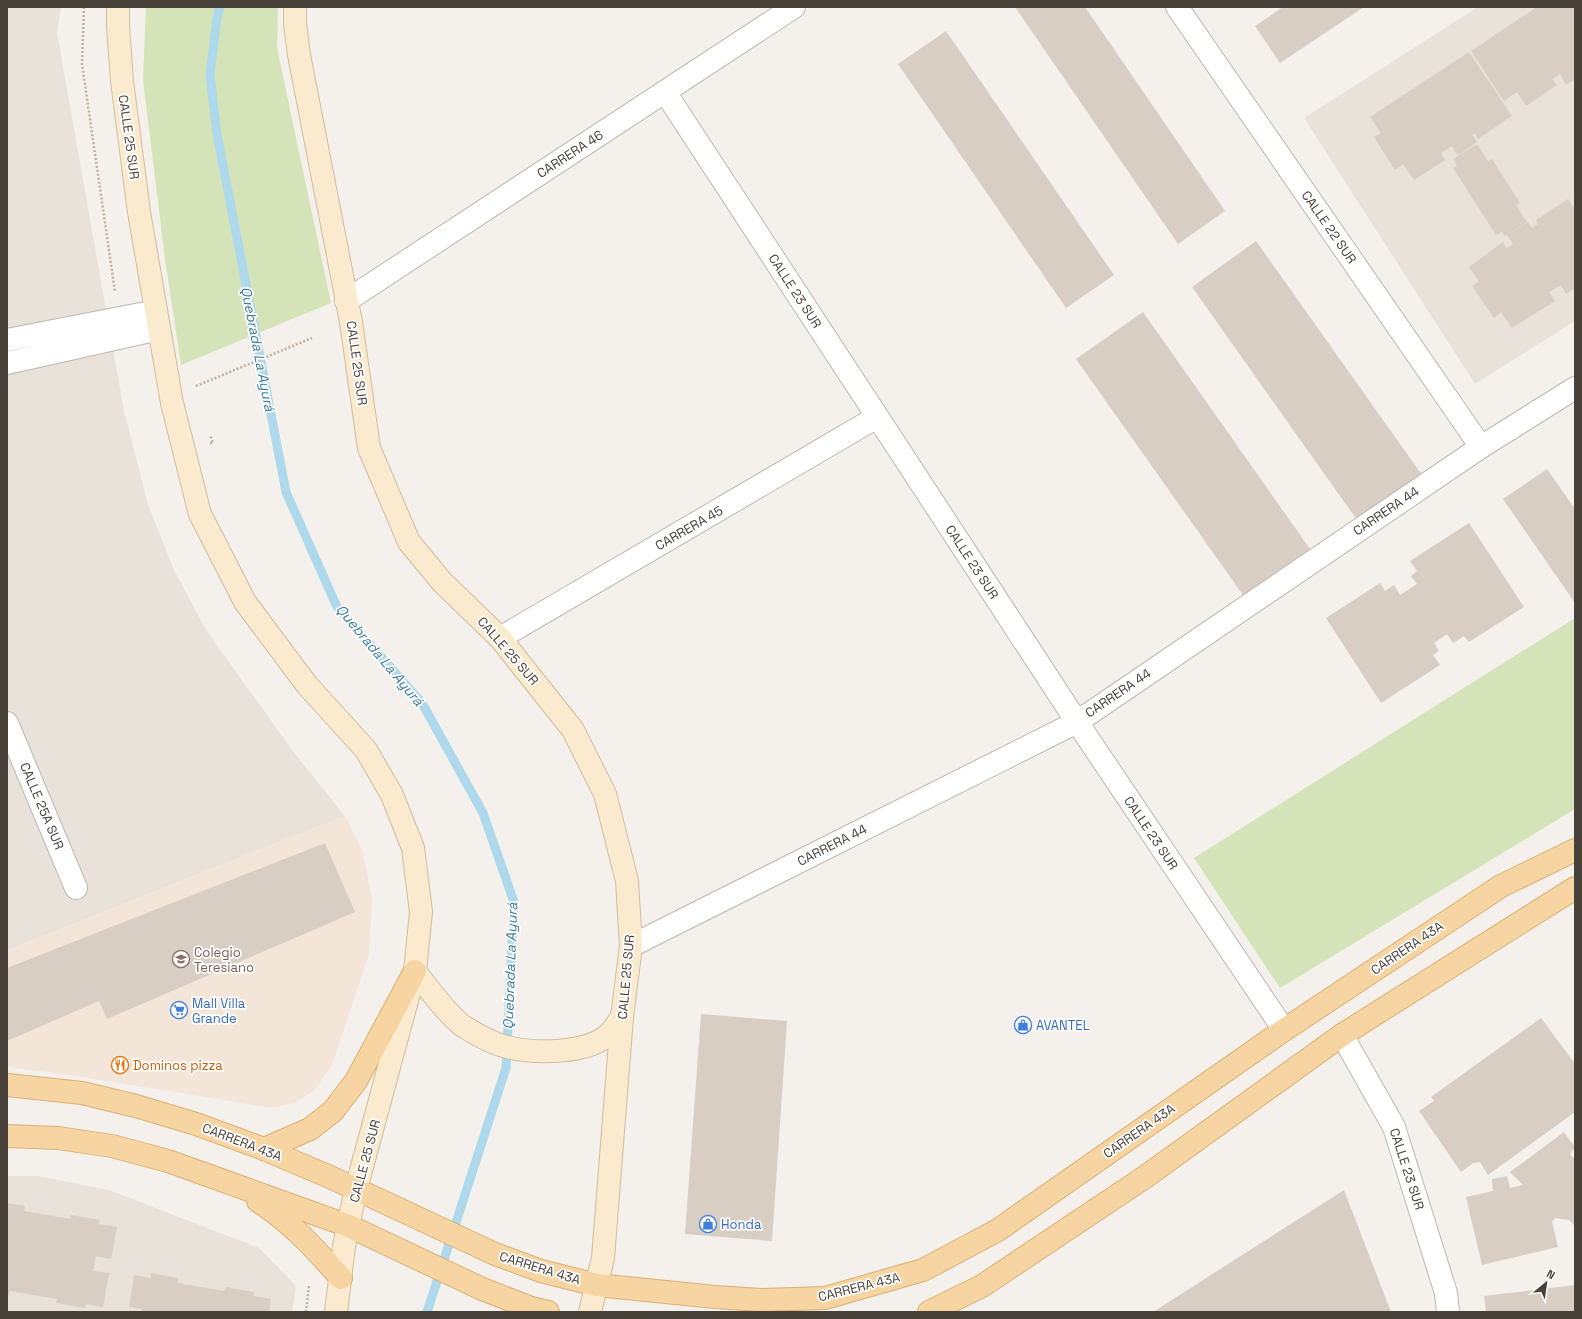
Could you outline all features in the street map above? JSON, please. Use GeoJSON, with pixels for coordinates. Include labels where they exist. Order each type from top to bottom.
{"type":"FeatureCollection","features":[{"type":"Feature","properties":{"kind":"main road","name":"CALLE 25 SUR"},"geometry":{"type":"LineString","coordinates":[[118,7],[122,81],[128,138],[139,212],[172,403],[200,514],[245,602],[307,685],[366,750],[392,795],[413,848],[421,912],[415,971],[356,1189],[344,1246],[336,1312]]}},
{"type":"Feature","properties":{"kind":"main road","name":"CALLE 25 SUR"},"geometry":{"type":"LineString","coordinates":[[295,7],[295,24],[299,55],[351,322],[369,448],[409,542],[442,582],[500,638],[573,730],[605,794],[627,881],[631,946],[622,1017],[603,1258],[590,1312]]}},
{"type":"Feature","properties":{"kind":"main road","name":"CARRERA 43A"},"geometry":{"type":"LineString","coordinates":[[7,1085],[82,1093],[136,1106],[196,1124],[264,1149],[356,1189],[495,1254],[541,1271],[597,1285],[714,1297],[754,1300],[825,1298],[923,1270],[998,1230],[1284,1030],[1501,886],[1575,850]]}},
{"type":"Feature","properties":{"kind":"main road"},"geometry":{"type":"LineString","coordinates":[[929,1312],[982,1286],[1145,1177],[1342,1035],[1575,888]]}},
{"type":"Feature","properties":{"kind":"main road"},"geometry":{"type":"LineString","coordinates":[[264,1149],[310,1129],[333,1111],[356,1081],[415,971],[441,1004],[462,1025],[506,1047],[542,1052],[562,1051],[589,1046],[609,1034],[622,1017]]}},
{"type":"Feature","properties":{"kind":"main road"},"geometry":{"type":"LineString","coordinates":[[7,1136],[58,1138],[112,1146],[168,1161],[349,1226],[480,1288],[531,1308],[548,1312]]}},
{"type":"Feature","properties":{"kind":"main road"},"geometry":{"type":"LineString","coordinates":[[230,1183],[262,1203],[290,1225],[317,1250],[341,1278]]}},
{"type":"Feature","properties":{"kind":"street","name":"CARRERA 46"},"geometry":{"type":"LineString","coordinates":[[346,301],[794,7]]}},
{"type":"Feature","properties":{"kind":"street","name":"CALLE 22 SUR"},"geometry":{"type":"LineString","coordinates":[[1177,7],[1480,447]]}},
{"type":"Feature","properties":{"kind":"street","name":"CALLE 23 SUR"},"geometry":{"type":"LineString","coordinates":[[665,92],[1077,722],[1284,1030]]}},
{"type":"Feature","properties":{"kind":"street"},"geometry":{"type":"LineString","coordinates":[[7,340],[119,318],[158,320]]}},
{"type":"Feature","properties":{"kind":"street"},"geometry":{"type":"LineString","coordinates":[[7,363],[158,320]]}},
{"type":"Feature","properties":{"kind":"street","name":"CARRERA 44"},"geometry":{"type":"LineString","coordinates":[[631,946],[1077,722],[1480,447],[1575,388]]}},
{"type":"Feature","properties":{"kind":"street","name":"CARRERA 45"},"geometry":{"type":"LineString","coordinates":[[500,638],[877,417]]}},
{"type":"Feature","properties":{"kind":"street","name":"CALLE 25A SUR"},"geometry":{"type":"LineString","coordinates":[[7,723],[76,888]]}},
{"type":"Feature","properties":{"kind":"street","name":"CALLE 23 SUR"},"geometry":{"type":"LineString","coordinates":[[1342,1035],[1394,1127],[1446,1293],[1448,1312]]}},
{"type":"Feature","properties":{"kind":"path"},"geometry":{"type":"LineString","coordinates":[[84,7],[82,64],[119,318]]}},
{"type":"Feature","properties":{"kind":"path"},"geometry":{"type":"LineString","coordinates":[[207,382],[312,338]]}},
{"type":"Feature","properties":{"kind":"shaded area"},"geometry":{"type":"Polygon","coordinates":[[[7,7],[61,7],[57,33],[124,411],[148,505],[174,570],[206,630],[295,754],[345,816],[7,950],[7,7]]]}},
{"type":"Feature","properties":{"kind":"shaded area"},"geometry":{"type":"Polygon","coordinates":[[[1478,7],[1575,7],[1575,321],[1475,384],[1304,118],[1478,7]]]}},
{"type":"Feature","properties":{"kind":"shaded area","name":"Mall Villa Grande"},"geometry":{"type":"Polygon","coordinates":[[[345,816],[363,852],[372,899],[369,954],[332,1065],[314,1091],[294,1103],[271,1108],[70,1075],[7,1067],[7,950],[345,816]]]}},
{"type":"Feature","properties":{"kind":"shaded area"},"geometry":{"type":"Polygon","coordinates":[[[7,1176],[39,1176],[109,1190],[259,1248],[296,1286],[292,1312],[7,1312],[7,1176]]]}},
{"type":"Feature","properties":{"kind":"green space"},"geometry":{"type":"Polygon","coordinates":[[[146,7],[278,7],[277,48],[331,303],[181,365],[165,259],[143,80],[146,7]]]}},
{"type":"Feature","properties":{"kind":"green space"},"geometry":{"type":"Polygon","coordinates":[[[1575,618],[1575,809],[1280,988],[1194,858],[1575,618]]]}},
{"type":"Feature","properties":{"kind":"building"},"geometry":{"type":"Polygon","coordinates":[[[1015,7],[1085,7],[1225,211],[1178,244],[1015,7]]]}},
{"type":"Feature","properties":{"kind":"building"},"geometry":{"type":"Polygon","coordinates":[[[1283,7],[1364,7],[1280,63],[1255,26],[1283,7]]]}},
{"type":"Feature","properties":{"kind":"building"},"geometry":{"type":"Polygon","coordinates":[[[1537,7],[1575,7],[1575,79],[1566,85],[1560,74],[1552,79],[1557,85],[1526,106],[1517,92],[1504,101],[1471,51],[1537,7]]]}},
{"type":"Feature","properties":{"kind":"building"},"geometry":{"type":"Polygon","coordinates":[[[946,31],[1114,275],[1066,308],[898,64],[946,31]]]}},
{"type":"Feature","properties":{"kind":"building"},"geometry":{"type":"Polygon","coordinates":[[[1469,52],[1512,116],[1478,139],[1475,133],[1472,135],[1477,142],[1458,155],[1452,146],[1441,153],[1445,160],[1414,180],[1403,164],[1395,170],[1374,137],[1381,133],[1370,117],[1469,52]]]}},
{"type":"Feature","properties":{"kind":"building"},"geometry":{"type":"Polygon","coordinates":[[[1477,144],[1488,161],[1492,159],[1520,203],[1516,205],[1527,222],[1505,236],[1502,232],[1496,235],[1453,168],[1457,166],[1453,159],[1477,144]]]}},
{"type":"Feature","properties":{"kind":"building"},"geometry":{"type":"Polygon","coordinates":[[[1568,199],[1575,210],[1575,288],[1566,294],[1561,285],[1549,292],[1555,301],[1512,328],[1501,312],[1494,318],[1472,286],[1479,281],[1469,267],[1503,242],[1506,248],[1513,244],[1507,235],[1528,222],[1532,228],[1538,224],[1536,220],[1568,199]]]}},
{"type":"Feature","properties":{"kind":"building"},"geometry":{"type":"Polygon","coordinates":[[[1256,241],[1422,475],[1357,520],[1192,287],[1256,241]]]}},
{"type":"Feature","properties":{"kind":"building"},"geometry":{"type":"Polygon","coordinates":[[[1143,312],[1310,549],[1243,595],[1076,359],[1143,312]]]}},
{"type":"Feature","properties":{"kind":"building"},"geometry":{"type":"Polygon","coordinates":[[[1547,469],[1575,509],[1575,603],[1503,499],[1547,469]]]}},
{"type":"Feature","properties":{"kind":"building"},"geometry":{"type":"Polygon","coordinates":[[[1469,523],[1524,607],[1469,642],[1464,636],[1453,643],[1447,634],[1434,643],[1439,651],[1433,655],[1440,665],[1381,703],[1326,618],[1380,583],[1385,591],[1394,585],[1400,595],[1417,584],[1411,576],[1417,571],[1410,561],[1469,523]]]}},
{"type":"Feature","properties":{"kind":"building"},"geometry":{"type":"Polygon","coordinates":[[[325,843],[355,912],[107,1019],[99,1001],[7,1041],[7,968],[325,843]]]}},
{"type":"Feature","properties":{"kind":"building"},"geometry":{"type":"Polygon","coordinates":[[[701,1014],[787,1021],[772,1241],[685,1234],[701,1014]]]}},
{"type":"Feature","properties":{"kind":"building"},"geometry":{"type":"Polygon","coordinates":[[[1541,1018],[1575,1064],[1575,1112],[1488,1175],[1480,1162],[1473,1163],[1461,1172],[1419,1111],[1434,1101],[1431,1097],[1541,1018]]]}},
{"type":"Feature","properties":{"kind":"building"},"geometry":{"type":"Polygon","coordinates":[[[1564,1132],[1575,1147],[1570,1154],[1575,1160],[1575,1226],[1569,1220],[1556,1218],[1552,1221],[1558,1247],[1482,1265],[1466,1197],[1493,1191],[1492,1179],[1507,1176],[1510,1188],[1523,1185],[1510,1172],[1564,1132]]]}},
{"type":"Feature","properties":{"kind":"building"},"geometry":{"type":"Polygon","coordinates":[[[1344,1190],[1391,1312],[1153,1312],[1344,1190]]]}},
{"type":"Feature","properties":{"kind":"building"},"geometry":{"type":"Polygon","coordinates":[[[7,1203],[25,1206],[24,1211],[70,1219],[71,1215],[100,1220],[99,1224],[117,1227],[111,1259],[96,1256],[93,1271],[109,1273],[103,1307],[86,1304],[85,1308],[56,1303],[57,1299],[10,1291],[9,1295],[7,1294],[7,1203]]]}},
{"type":"Feature","properties":{"kind":"building"},"geometry":{"type":"Polygon","coordinates":[[[151,1273],[178,1278],[178,1283],[224,1291],[226,1287],[254,1292],[254,1296],[271,1299],[269,1312],[141,1312],[142,1309],[129,1307],[134,1275],[150,1278],[151,1273]]]}},
{"type":"Feature","properties":{"kind":"building"},"geometry":{"type":"Polygon","coordinates":[[[1575,1285],[1575,1312],[1486,1312],[1484,1296],[1575,1285]]]}},
{"type":"Feature","properties":{"kind":"waterway","name":"Quebrada La Ayurá"},"geometry":{"type":"LineString","coordinates":[[220,7],[217,18],[210,75],[217,134],[286,492],[337,607],[422,703],[483,813],[514,902],[506,1068],[427,1312]]}},
{"type":"Feature","properties":{"kind":"place","name":"Colegio Teresiano"},"geometry":{"type":"Point","coordinates":[181,959]}},
{"type":"Feature","properties":{"kind":"place","name":"Mall Villa Grande"},"geometry":{"type":"Point","coordinates":[179,1010]}},
{"type":"Feature","properties":{"kind":"place","name":"AVANTEL"},"geometry":{"type":"Point","coordinates":[1023,1025]}},
{"type":"Feature","properties":{"kind":"place","name":"Dominos pizza"},"geometry":{"type":"Point","coordinates":[120,1065]}},
{"type":"Feature","properties":{"kind":"place","name":"Honda"},"geometry":{"type":"Point","coordinates":[708,1224]}}]}
